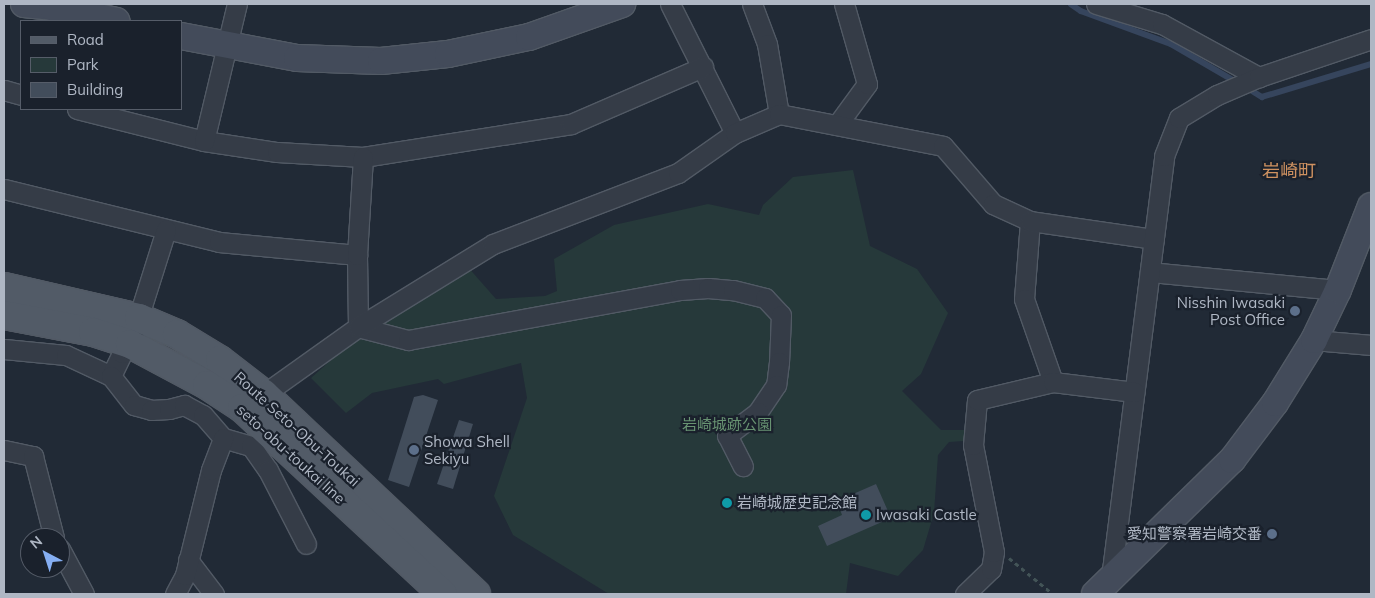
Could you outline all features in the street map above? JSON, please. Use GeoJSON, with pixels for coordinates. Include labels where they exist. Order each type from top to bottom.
{"type":"FeatureCollection","features":[{"type":"Feature","properties":{"kind":"main road"},"geometry":{"type":"LineString","coordinates":[[24,4],[52,7],[111,20]]}},
{"type":"Feature","properties":{"kind":"main road"},"geometry":{"type":"LineString","coordinates":[[182,36],[297,58],[381,61],[448,54],[529,37],[622,4]]}},
{"type":"Feature","properties":{"kind":"main road"},"geometry":{"type":"LineString","coordinates":[[1103,586],[1232,460],[1275,403],[1314,340],[1338,290],[1371,206]]}},
{"type":"Feature","properties":{"kind":"main road","name":"Route Seto-Obu-Toukai"},"geometry":{"type":"LineString","coordinates":[[4,286],[138,318],[177,334],[220,360],[264,394],[476,594]]}},
{"type":"Feature","properties":{"kind":"main road","name":"seto-obu-toukai line"},"geometry":{"type":"LineString","coordinates":[[4,315],[93,332],[130,344],[207,384],[242,408],[443,594]]}},
{"type":"Feature","properties":{"kind":"street"},"geometry":{"type":"LineString","coordinates":[[204,140],[237,4]]}},
{"type":"Feature","properties":{"kind":"street"},"geometry":{"type":"LineString","coordinates":[[670,4],[703,67],[734,133]]}},
{"type":"Feature","properties":{"kind":"street"},"geometry":{"type":"LineString","coordinates":[[752,4],[767,44],[780,114]]}},
{"type":"Feature","properties":{"kind":"street"},"geometry":{"type":"LineString","coordinates":[[836,125],[867,84],[844,4]]}},
{"type":"Feature","properties":{"kind":"street"},"geometry":{"type":"LineString","coordinates":[[1096,4],[1162,24],[1254,80]]}},
{"type":"Feature","properties":{"kind":"street"},"geometry":{"type":"LineString","coordinates":[[1103,586],[1134,392],[1164,156],[1179,118],[1217,95],[1231,89],[1371,39]]}},
{"type":"Feature","properties":{"kind":"street"},"geometry":{"type":"LineString","coordinates":[[81,110],[204,140],[277,152],[363,157],[571,124],[703,67]]}},
{"type":"Feature","properties":{"kind":"street"},"geometry":{"type":"LineString","coordinates":[[4,90],[20,95]]}},
{"type":"Feature","properties":{"kind":"street"},"geometry":{"type":"LineString","coordinates":[[264,394],[358,327],[493,244],[678,173],[734,133],[780,114],[943,146],[993,204],[1030,221],[1154,239]]}},
{"type":"Feature","properties":{"kind":"street"},"geometry":{"type":"LineString","coordinates":[[358,327],[357,255],[363,157]]}},
{"type":"Feature","properties":{"kind":"street"},"geometry":{"type":"LineString","coordinates":[[4,189],[219,242],[357,255]]}},
{"type":"Feature","properties":{"kind":"street"},"geometry":{"type":"LineString","coordinates":[[1030,221],[1024,299],[1054,382]]}},
{"type":"Feature","properties":{"kind":"street"},"geometry":{"type":"LineString","coordinates":[[111,376],[122,353],[130,344],[166,230]]}},
{"type":"Feature","properties":{"kind":"street"},"geometry":{"type":"LineString","coordinates":[[1150,272],[1338,290]]}},
{"type":"Feature","properties":{"kind":"street"},"geometry":{"type":"LineString","coordinates":[[358,327],[408,340],[680,290],[708,288],[733,290],[765,298],[781,315],[780,362],[776,385],[758,412],[727,435],[742,466]]}},
{"type":"Feature","properties":{"kind":"street"},"geometry":{"type":"LineString","coordinates":[[1314,340],[1371,345]]}},
{"type":"Feature","properties":{"kind":"street"},"geometry":{"type":"LineString","coordinates":[[4,349],[66,355],[111,376],[134,405],[151,410],[169,409],[184,405],[203,415],[223,438],[251,446],[268,470],[306,544]]}},
{"type":"Feature","properties":{"kind":"street"},"geometry":{"type":"LineString","coordinates":[[965,594],[991,569],[994,552],[973,445],[977,400],[1054,382],[1134,392]]}},
{"type":"Feature","properties":{"kind":"street"},"geometry":{"type":"LineString","coordinates":[[175,594],[185,575],[211,470],[223,438]]}},
{"type":"Feature","properties":{"kind":"street"},"geometry":{"type":"LineString","coordinates":[[4,450],[33,456],[51,528]]}},
{"type":"Feature","properties":{"kind":"street"},"geometry":{"type":"LineString","coordinates":[[188,560],[214,594]]}},
{"type":"Feature","properties":{"kind":"street"},"geometry":{"type":"LineString","coordinates":[[70,569],[82,594]]}},
{"type":"Feature","properties":{"kind":"path"},"geometry":{"type":"LineString","coordinates":[[994,552],[1008,557],[1053,594]]}},
{"type":"Feature","properties":{"kind":"green space","name":"岩崎城跡公園"},"geometry":{"type":"Polygon","coordinates":[[[853,170],[870,246],[917,269],[948,313],[921,374],[902,391],[941,430],[971,430],[978,440],[949,442],[938,455],[934,513],[923,550],[898,576],[850,563],[846,594],[609,594],[513,535],[494,496],[527,398],[521,363],[444,384],[438,379],[372,393],[346,413],[311,378],[367,328],[467,266],[496,299],[545,296],[557,291],[554,259],[614,225],[708,204],[759,215],[763,205],[793,177],[853,170]]]}},
{"type":"Feature","properties":{"kind":"building"},"geometry":{"type":"Polygon","coordinates":[[[423,395],[438,400],[409,487],[388,480],[414,397],[423,395]]]}},
{"type":"Feature","properties":{"kind":"building"},"geometry":{"type":"Polygon","coordinates":[[[459,420],[473,424],[453,489],[437,484],[459,420]]]}},
{"type":"Feature","properties":{"kind":"building"},"geometry":{"type":"Polygon","coordinates":[[[876,484],[891,518],[827,546],[818,526],[842,515],[837,501],[876,484]]]}},
{"type":"Feature","properties":{"kind":"waterway"},"geometry":{"type":"LineString","coordinates":[[1071,4],[1081,11],[1171,44],[1238,83]]}},
{"type":"Feature","properties":{"kind":"waterway"},"geometry":{"type":"LineString","coordinates":[[1246,87],[1262,97],[1371,64]]}},
{"type":"Feature","properties":{"kind":"place","name":"Nisshin Iwasaki Post Office"},"geometry":{"type":"Point","coordinates":[1295,311]}},
{"type":"Feature","properties":{"kind":"place","name":"Showa Shell Sekiyu"},"geometry":{"type":"Point","coordinates":[414,450]}},
{"type":"Feature","properties":{"kind":"place","name":"岩崎城歴史記念館"},"geometry":{"type":"Point","coordinates":[727,503]}},
{"type":"Feature","properties":{"kind":"place","name":"Iwasaki Castle"},"geometry":{"type":"Point","coordinates":[866,515]}},
{"type":"Feature","properties":{"kind":"place","name":"愛知警察署岩崎交番"},"geometry":{"type":"Point","coordinates":[1272,534]}},
{"type":"Feature","properties":{"kind":"district","name":"岩崎町"},"geometry":{"type":"Point","coordinates":[1289,171]}}]}
